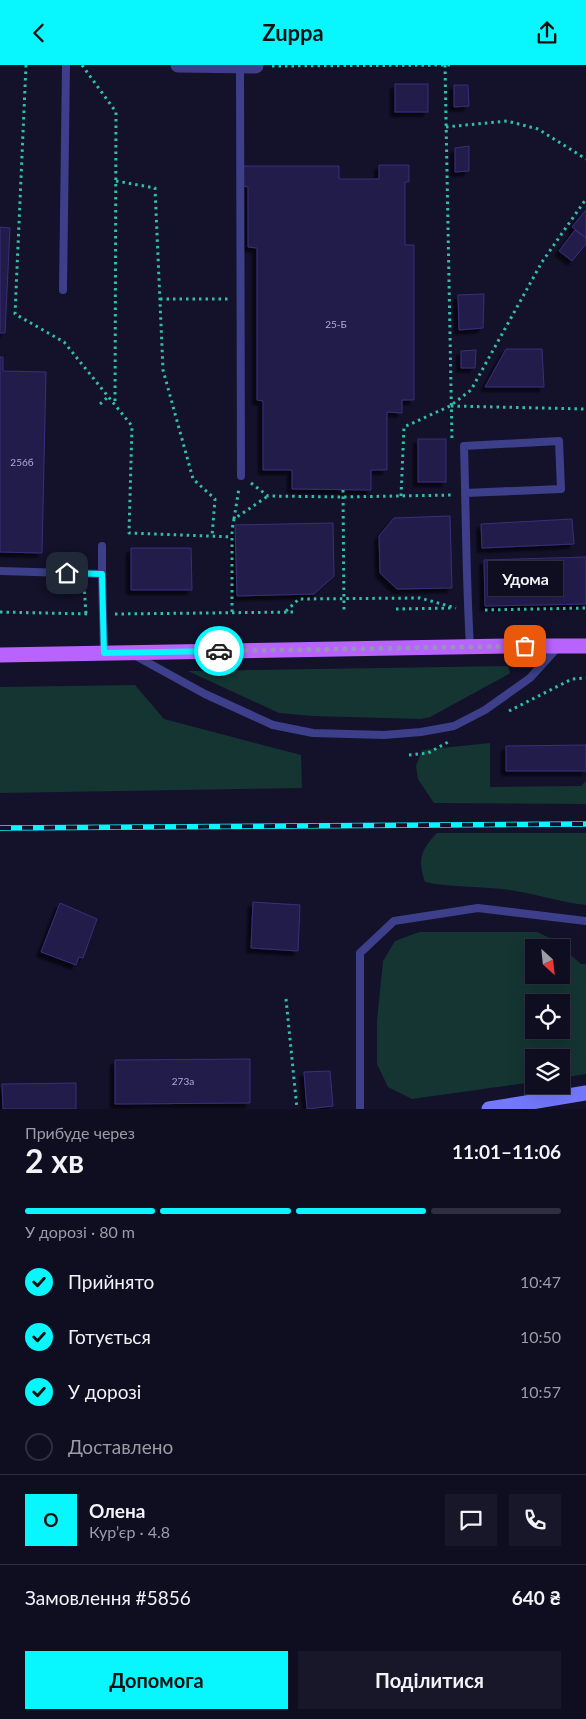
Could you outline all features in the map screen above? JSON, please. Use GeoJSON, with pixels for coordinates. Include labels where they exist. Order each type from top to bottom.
{"type":"FeatureCollection","features":[{"type":"Feature","properties":{"kind":"main road"},"geometry":{"type":"LineString","coordinates":[[0,655],[586,646]]}},
{"type":"Feature","properties":{"kind":"main road"},"geometry":{"type":"LineString","coordinates":[[489,1109],[585,1095]]}},
{"type":"Feature","properties":{"kind":"street"},"geometry":{"type":"LineString","coordinates":[[178,65],[256,66]]}},
{"type":"Feature","properties":{"kind":"lane"},"geometry":{"type":"LineString","coordinates":[[63,290],[66,65]]}},
{"type":"Feature","properties":{"kind":"lane"},"geometry":{"type":"LineString","coordinates":[[240,66],[241,476]]}},
{"type":"Feature","properties":{"kind":"lane"},"geometry":{"type":"LineString","coordinates":[[465,493],[561,489],[559,441],[464,446],[465,493],[470,647]]}},
{"type":"Feature","properties":{"kind":"lane"},"geometry":{"type":"LineString","coordinates":[[102,546],[104,653]]}},
{"type":"Feature","properties":{"kind":"lane"},"geometry":{"type":"LineString","coordinates":[[0,571],[102,574]]}},
{"type":"Feature","properties":{"kind":"lane"},"geometry":{"type":"LineString","coordinates":[[130,653],[204,694],[272,725],[313,733],[384,735],[421,732],[454,726],[485,710],[530,678],[559,646]]}},
{"type":"Feature","properties":{"kind":"lane"},"geometry":{"type":"LineString","coordinates":[[360,1109],[360,953],[394,921],[478,908],[586,921]]}},
{"type":"Feature","properties":{"kind":"path"},"geometry":{"type":"LineString","coordinates":[[82,65],[116,113],[115,405]]}},
{"type":"Feature","properties":{"kind":"path"},"geometry":{"type":"LineString","coordinates":[[445,65],[452,445]]}},
{"type":"Feature","properties":{"kind":"path"},"geometry":{"type":"LineString","coordinates":[[256,66],[454,65]]}},
{"type":"Feature","properties":{"kind":"path"},"geometry":{"type":"LineString","coordinates":[[446,127],[507,121],[538,129],[586,159]]}},
{"type":"Feature","properties":{"kind":"path"},"geometry":{"type":"LineString","coordinates":[[116,181],[154,188],[163,370],[192,479],[215,499],[212,536]]}},
{"type":"Feature","properties":{"kind":"path"},"geometry":{"type":"LineString","coordinates":[[401,496],[404,427],[450,406],[472,390],[542,262],[586,199]]}},
{"type":"Feature","properties":{"kind":"path"},"geometry":{"type":"LineString","coordinates":[[160,299],[241,299]]}},
{"type":"Feature","properties":{"kind":"path"},"geometry":{"type":"LineString","coordinates":[[100,404],[108,397]]}},
{"type":"Feature","properties":{"kind":"path"},"geometry":{"type":"LineString","coordinates":[[450,406],[586,409]]}},
{"type":"Feature","properties":{"kind":"path"},"geometry":{"type":"LineString","coordinates":[[232,612],[232,537],[241,476],[268,496]]}},
{"type":"Feature","properties":{"kind":"path"},"geometry":{"type":"LineString","coordinates":[[343,490],[344,611]]}},
{"type":"Feature","properties":{"kind":"path"},"geometry":{"type":"LineString","coordinates":[[234,519],[268,496],[453,495],[453,504]]}},
{"type":"Feature","properties":{"kind":"path"},"geometry":{"type":"LineString","coordinates":[[129,533],[232,537]]}},
{"type":"Feature","properties":{"kind":"path"},"geometry":{"type":"LineString","coordinates":[[83,573],[86,614]]}},
{"type":"Feature","properties":{"kind":"path"},"geometry":{"type":"LineString","coordinates":[[286,612],[299,599],[420,598],[456,608]]}},
{"type":"Feature","properties":{"kind":"path"},"geometry":{"type":"LineString","coordinates":[[456,599],[456,608]]}},
{"type":"Feature","properties":{"kind":"path"},"geometry":{"type":"LineString","coordinates":[[396,609],[456,608]]}},
{"type":"Feature","properties":{"kind":"path"},"geometry":{"type":"LineString","coordinates":[[485,610],[586,608]]}},
{"type":"Feature","properties":{"kind":"path"},"geometry":{"type":"LineString","coordinates":[[0,612],[86,614],[296,612]]}},
{"type":"Feature","properties":{"kind":"path"},"geometry":{"type":"LineString","coordinates":[[286,999],[297,1109]]}},
{"type":"Feature","properties":{"kind":"green space"},"geometry":{"type":"Polygon","coordinates":[[[508,666],[509,674],[430,717],[421,719],[313,716],[279,713],[188,671],[508,666]]]}},
{"type":"Feature","properties":{"kind":"green space"},"geometry":{"type":"Polygon","coordinates":[[[135,685],[164,719],[301,755],[302,788],[0,793],[0,687],[135,685]]]}},
{"type":"Feature","properties":{"kind":"green space"},"geometry":{"type":"Polygon","coordinates":[[[490,743],[490,787],[581,786],[586,781],[586,804],[434,803],[418,779],[416,766],[422,750],[490,743]]]}},
{"type":"Feature","properties":{"kind":"green space"},"geometry":{"type":"Polygon","coordinates":[[[437,833],[586,833],[586,905],[510,890],[425,882],[421,867],[422,855],[427,845],[437,833]]]}},
{"type":"Feature","properties":{"kind":"green space"},"geometry":{"type":"Polygon","coordinates":[[[419,932],[537,932],[552,939],[525,939],[525,984],[570,984],[570,955],[581,964],[586,964],[586,1074],[570,1077],[570,1049],[525,1049],[525,1083],[412,1099],[388,1087],[377,1064],[377,1021],[383,961],[395,941],[419,932]]]}},
{"type":"Feature","properties":{"kind":"building"},"geometry":{"type":"Polygon","coordinates":[[[395,84],[428,84],[428,112],[395,112],[395,84]]]}},
{"type":"Feature","properties":{"kind":"building"},"geometry":{"type":"Polygon","coordinates":[[[454,85],[468,85],[469,106],[454,107],[454,85]]]}},
{"type":"Feature","properties":{"kind":"building"},"geometry":{"type":"Polygon","coordinates":[[[469,146],[469,171],[455,172],[455,148],[469,146]]]}},
{"type":"Feature","properties":{"kind":"building"},"geometry":{"type":"Polygon","coordinates":[[[379,165],[409,165],[409,182],[405,182],[405,245],[414,245],[414,400],[402,400],[402,413],[387,412],[387,470],[371,470],[371,490],[292,489],[292,470],[263,470],[263,401],[257,400],[257,248],[248,247],[248,187],[243,186],[243,166],[339,166],[339,179],[379,179],[379,165]]]}},
{"type":"Feature","properties":{"kind":"building"},"geometry":{"type":"Polygon","coordinates":[[[586,211],[586,238],[572,227],[586,211]]]}},
{"type":"Feature","properties":{"kind":"building"},"geometry":{"type":"Polygon","coordinates":[[[0,227],[10,228],[5,333],[0,333],[0,227]]]}},
{"type":"Feature","properties":{"kind":"building"},"geometry":{"type":"Polygon","coordinates":[[[575,230],[586,238],[586,244],[572,261],[559,251],[575,230]]]}},
{"type":"Feature","properties":{"kind":"building"},"geometry":{"type":"Polygon","coordinates":[[[484,294],[483,328],[459,330],[458,295],[484,294]]]}},
{"type":"Feature","properties":{"kind":"building"},"geometry":{"type":"Polygon","coordinates":[[[506,349],[542,349],[544,387],[485,387],[506,349]]]}},
{"type":"Feature","properties":{"kind":"building"},"geometry":{"type":"Polygon","coordinates":[[[476,350],[475,368],[461,368],[461,351],[476,350]]]}},
{"type":"Feature","properties":{"kind":"building"},"geometry":{"type":"Polygon","coordinates":[[[0,357],[3,357],[3,371],[46,372],[42,553],[0,552],[0,357]]]}},
{"type":"Feature","properties":{"kind":"building"},"geometry":{"type":"Polygon","coordinates":[[[418,439],[446,439],[446,482],[418,482],[418,439]]]}},
{"type":"Feature","properties":{"kind":"building"},"geometry":{"type":"Polygon","coordinates":[[[450,516],[452,588],[397,589],[380,573],[379,536],[394,518],[450,516]]]}},
{"type":"Feature","properties":{"kind":"building"},"geometry":{"type":"Polygon","coordinates":[[[572,519],[574,544],[482,548],[481,524],[572,519]]]}},
{"type":"Feature","properties":{"kind":"building"},"geometry":{"type":"Polygon","coordinates":[[[333,523],[334,576],[314,594],[237,596],[235,525],[333,523]]]}},
{"type":"Feature","properties":{"kind":"building"},"geometry":{"type":"Polygon","coordinates":[[[131,548],[191,548],[192,590],[131,590],[131,548]]]}},
{"type":"Feature","properties":{"kind":"building"},"geometry":{"type":"Polygon","coordinates":[[[586,557],[586,604],[485,606],[484,560],[586,557]]]}},
{"type":"Feature","properties":{"kind":"building"},"geometry":{"type":"Polygon","coordinates":[[[586,745],[586,771],[506,771],[506,746],[586,745]]]}},
{"type":"Feature","properties":{"kind":"building"},"geometry":{"type":"Polygon","coordinates":[[[253,902],[300,905],[298,951],[251,948],[253,902]]]}},
{"type":"Feature","properties":{"kind":"building"},"geometry":{"type":"Polygon","coordinates":[[[60,903],[97,919],[83,958],[79,957],[76,965],[41,952],[60,903]]]}},
{"type":"Feature","properties":{"kind":"building"},"geometry":{"type":"Polygon","coordinates":[[[250,1059],[250,1103],[115,1104],[115,1060],[250,1059]]]}},
{"type":"Feature","properties":{"kind":"building"},"geometry":{"type":"Polygon","coordinates":[[[330,1071],[333,1106],[307,1109],[304,1072],[330,1071]]]}},
{"type":"Feature","properties":{"kind":"building"},"geometry":{"type":"Polygon","coordinates":[[[76,1083],[76,1109],[3,1109],[2,1084],[76,1083]]]}},
{"type":"Feature","properties":{"kind":"railway"},"geometry":{"type":"LineString","coordinates":[[0,828],[586,824]]}},
{"type":"Feature","properties":{"kind":"way so far"},"geometry":{"type":"LineString","coordinates":[[219,651],[525,646]]}},
{"type":"Feature","properties":{"kind":"place","name":"Удома"},"geometry":{"type":"Point","coordinates":[525,646]}},
{"type":"Feature","properties":{"kind":"route"},"geometry":{"type":"LineString","coordinates":[[67,573],[102,574],[104,653],[219,651]]}}]}
